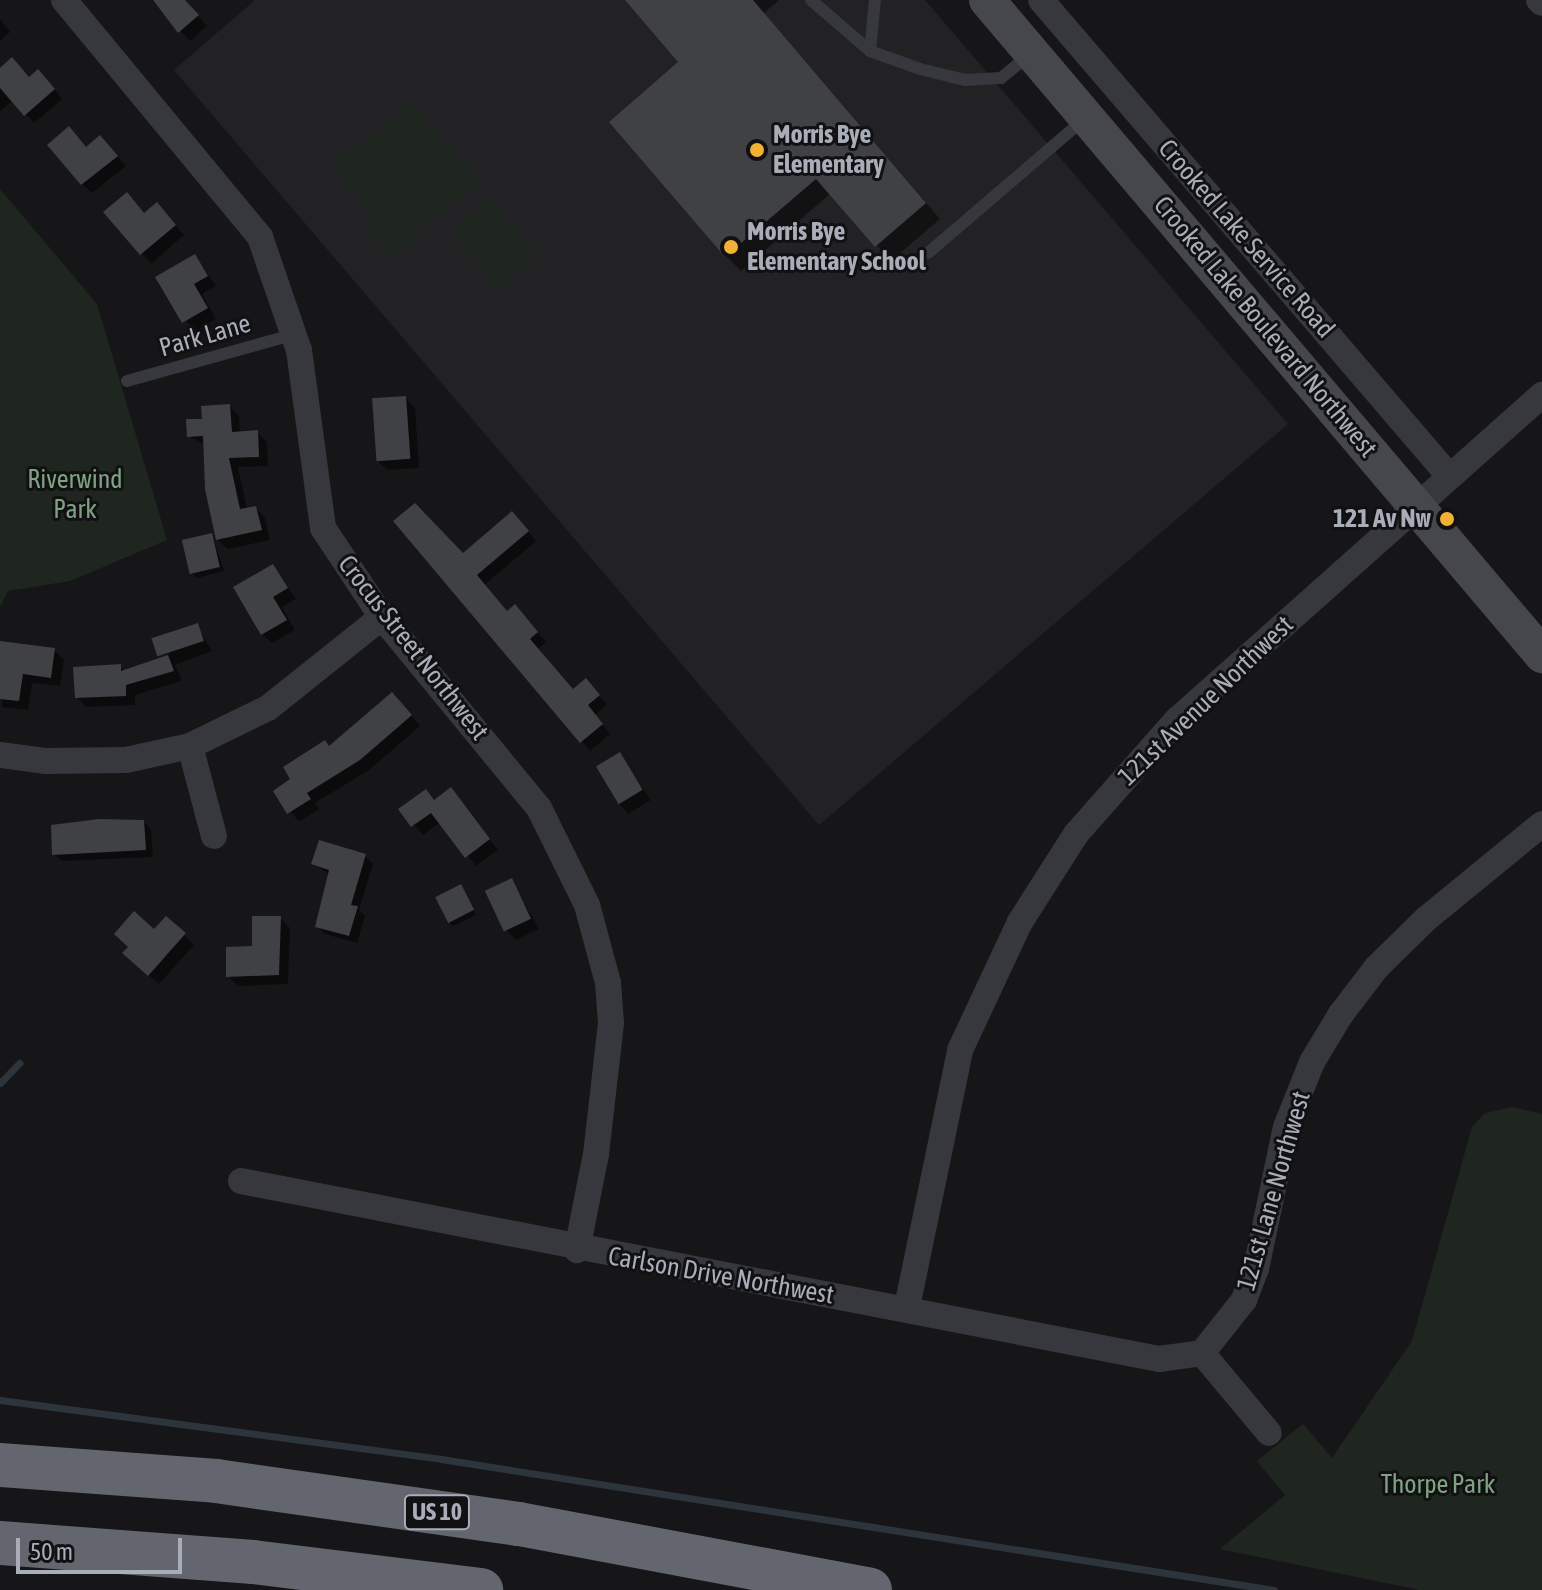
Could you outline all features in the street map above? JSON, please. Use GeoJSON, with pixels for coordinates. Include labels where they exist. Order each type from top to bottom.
{"type":"FeatureCollection","features":[{"type":"Feature","properties":{"kind":"highway","name":"US 10"},"geometry":{"type":"LineString","coordinates":[[0,1465],[216,1481],[504,1521],[870,1590]]}},
{"type":"Feature","properties":{"kind":"highway"},"geometry":{"type":"LineString","coordinates":[[0,1543],[253,1562],[481,1590]]}},
{"type":"Feature","properties":{"kind":"street","name":"Crocus Street Northwest"},"geometry":{"type":"LineString","coordinates":[[64,0],[260,237],[295,334],[323,528],[382,617],[539,808],[587,905],[608,983],[611,1023],[596,1154],[577,1250]]}},
{"type":"Feature","properties":{"kind":"street","name":"Crooked Lake Boulevard Northwest"},"geometry":{"type":"LineString","coordinates":[[987,0],[1542,655]]}},
{"type":"Feature","properties":{"kind":"street","name":"Crooked Lake Service Road"},"geometry":{"type":"LineString","coordinates":[[1041,0],[1450,477]]}},
{"type":"Feature","properties":{"kind":"street","name":"121st Avenue Northwest"},"geometry":{"type":"LineString","coordinates":[[907,1307],[960,1050],[1020,922],[1076,834],[1124,776],[1177,720],[1542,395]]}},
{"type":"Feature","properties":{"kind":"street"},"geometry":{"type":"LineString","coordinates":[[0,755],[45,761],[126,760],[190,746],[268,708],[382,617]]}},
{"type":"Feature","properties":{"kind":"street"},"geometry":{"type":"LineString","coordinates":[[190,746],[214,836]]}},
{"type":"Feature","properties":{"kind":"street","name":"121st Lane Northwest"},"geometry":{"type":"LineString","coordinates":[[1202,1353],[1244,1300],[1256,1269],[1286,1127],[1312,1062],[1341,1014],[1377,967],[1426,919],[1542,824]]}},
{"type":"Feature","properties":{"kind":"street","name":"Carlson Drive Northwest"},"geometry":{"type":"LineString","coordinates":[[241,1181],[577,1250],[907,1307],[1159,1359],[1202,1353]]}},
{"type":"Feature","properties":{"kind":"street"},"geometry":{"type":"LineString","coordinates":[[1202,1353],[1269,1433]]}},
{"type":"Feature","properties":{"kind":"lane"},"geometry":{"type":"LineString","coordinates":[[811,0],[870,51],[965,80],[1001,78],[1032,53]]}},
{"type":"Feature","properties":{"kind":"lane"},"geometry":{"type":"LineString","coordinates":[[870,51],[875,0]]}},
{"type":"Feature","properties":{"kind":"lane"},"geometry":{"type":"LineString","coordinates":[[928,253],[1087,117]]}},
{"type":"Feature","properties":{"kind":"lane","name":"Park Lane"},"geometry":{"type":"LineString","coordinates":[[127,381],[295,334]]}},
{"type":"Feature","properties":{"kind":"shaded area","name":"Morris Bye Elementary School"},"geometry":{"type":"Polygon","coordinates":[[[255,0],[925,0],[1288,424],[819,825],[174,70],[255,0]]]}},
{"type":"Feature","properties":{"kind":"green space"},"geometry":{"type":"Polygon","coordinates":[[[412,102],[480,182],[434,221],[420,221],[419,234],[392,257],[367,232],[368,208],[335,170],[335,158],[348,146],[366,142],[412,102]]]}},
{"type":"Feature","properties":{"kind":"green space","name":"Riverwind Park"},"geometry":{"type":"Polygon","coordinates":[[[0,189],[97,304],[167,540],[70,581],[8,591],[0,607],[0,189]]]}},
{"type":"Feature","properties":{"kind":"green space"},"geometry":{"type":"Polygon","coordinates":[[[489,199],[538,255],[498,289],[450,233],[489,199]]]}},
{"type":"Feature","properties":{"kind":"green space","name":"Thorpe Park"},"geometry":{"type":"Polygon","coordinates":[[[1513,1107],[1542,1114],[1542,1590],[1420,1590],[1220,1549],[1285,1495],[1257,1461],[1303,1424],[1332,1458],[1412,1341],[1472,1127],[1485,1113],[1513,1107]]]}},
{"type":"Feature","properties":{"kind":"building"},"geometry":{"type":"Polygon","coordinates":[[[153,0],[185,0],[199,15],[178,33],[153,0]]]}},
{"type":"Feature","properties":{"kind":"building","name":"Morris Bye Elementary"},"geometry":{"type":"Polygon","coordinates":[[[625,0],[753,0],[926,203],[875,247],[816,179],[725,257],[609,122],[678,62],[625,0]]]}},
{"type":"Feature","properties":{"kind":"building"},"geometry":{"type":"Polygon","coordinates":[[[12,57],[29,77],[38,69],[55,89],[24,116],[0,88],[0,68],[12,57]]]}},
{"type":"Feature","properties":{"kind":"building"},"geometry":{"type":"Polygon","coordinates":[[[69,126],[86,147],[100,135],[118,156],[81,185],[47,145],[69,126]]]}},
{"type":"Feature","properties":{"kind":"building"},"geometry":{"type":"Polygon","coordinates":[[[127,192],[144,213],[157,202],[176,225],[140,255],[103,212],[127,192]]]}},
{"type":"Feature","properties":{"kind":"building"},"geometry":{"type":"Polygon","coordinates":[[[195,254],[208,276],[194,284],[208,308],[182,323],[155,277],[195,254]]]}},
{"type":"Feature","properties":{"kind":"building"},"geometry":{"type":"Polygon","coordinates":[[[406,396],[410,459],[376,461],[372,398],[406,396]]]}},
{"type":"Feature","properties":{"kind":"building"},"geometry":{"type":"Polygon","coordinates":[[[230,404],[232,432],[258,430],[259,457],[229,458],[240,509],[256,506],[262,530],[216,540],[205,489],[203,436],[187,437],[186,419],[202,419],[201,406],[230,404]]]}},
{"type":"Feature","properties":{"kind":"building"},"geometry":{"type":"Polygon","coordinates":[[[415,503],[463,553],[512,511],[529,531],[477,575],[507,611],[515,604],[538,632],[530,639],[573,689],[586,678],[600,695],[588,705],[603,724],[580,743],[393,521],[415,503]]]}},
{"type":"Feature","properties":{"kind":"building"},"geometry":{"type":"Polygon","coordinates":[[[212,533],[220,567],[190,574],[182,540],[212,533]]]}},
{"type":"Feature","properties":{"kind":"building"},"geometry":{"type":"Polygon","coordinates":[[[273,564],[288,588],[273,597],[287,620],[261,635],[233,587],[273,564]]]}},
{"type":"Feature","properties":{"kind":"building"},"geometry":{"type":"Polygon","coordinates":[[[198,623],[204,641],[157,656],[151,638],[198,623]]]}},
{"type":"Feature","properties":{"kind":"building"},"geometry":{"type":"Polygon","coordinates":[[[0,641],[55,648],[51,678],[23,674],[19,701],[0,699],[0,641]]]}},
{"type":"Feature","properties":{"kind":"building"},"geometry":{"type":"Polygon","coordinates":[[[168,655],[174,671],[126,685],[126,696],[75,698],[73,667],[121,664],[121,671],[168,655]]]}},
{"type":"Feature","properties":{"kind":"building"},"geometry":{"type":"Polygon","coordinates":[[[392,692],[412,715],[360,760],[307,793],[311,799],[287,814],[273,791],[290,779],[283,767],[325,740],[329,746],[392,692]]]}},
{"type":"Feature","properties":{"kind":"building"},"geometry":{"type":"Polygon","coordinates":[[[620,752],[643,790],[619,804],[596,766],[620,752]]]}},
{"type":"Feature","properties":{"kind":"building"},"geometry":{"type":"Polygon","coordinates":[[[451,787],[490,839],[465,858],[431,813],[411,827],[398,809],[426,789],[434,800],[451,787]]]}},
{"type":"Feature","properties":{"kind":"building"},"geometry":{"type":"Polygon","coordinates":[[[99,819],[144,820],[146,850],[52,855],[51,825],[99,819]]]}},
{"type":"Feature","properties":{"kind":"building"},"geometry":{"type":"Polygon","coordinates":[[[319,840],[366,854],[351,905],[358,906],[349,936],[315,927],[329,870],[311,864],[319,840]]]}},
{"type":"Feature","properties":{"kind":"building"},"geometry":{"type":"Polygon","coordinates":[[[512,878],[531,919],[504,931],[485,891],[512,878]]]}},
{"type":"Feature","properties":{"kind":"building"},"geometry":{"type":"Polygon","coordinates":[[[461,884],[474,910],[448,923],[435,897],[461,884]]]}},
{"type":"Feature","properties":{"kind":"building"},"geometry":{"type":"Polygon","coordinates":[[[134,911],[154,929],[166,916],[186,933],[148,976],[122,953],[128,947],[114,934],[134,911]]]}},
{"type":"Feature","properties":{"kind":"building"},"geometry":{"type":"Polygon","coordinates":[[[252,916],[281,916],[279,975],[226,977],[226,947],[252,946],[252,916]]]}},
{"type":"Feature","properties":{"kind":"waterway"},"geometry":{"type":"LineString","coordinates":[[0,1083],[19,1063]]}},
{"type":"Feature","properties":{"kind":"waterway"},"geometry":{"type":"LineString","coordinates":[[0,1400],[441,1459],[1274,1590]]}},
{"type":"Feature","properties":{"kind":"place","name":"Morris Bye Elementary"},"geometry":{"type":"Point","coordinates":[757,150]}},
{"type":"Feature","properties":{"kind":"place","name":"Morris Bye Elementary School"},"geometry":{"type":"Point","coordinates":[731,247]}},
{"type":"Feature","properties":{"kind":"place","name":"121 Av Nw"},"geometry":{"type":"Point","coordinates":[1447,519]}}]}
